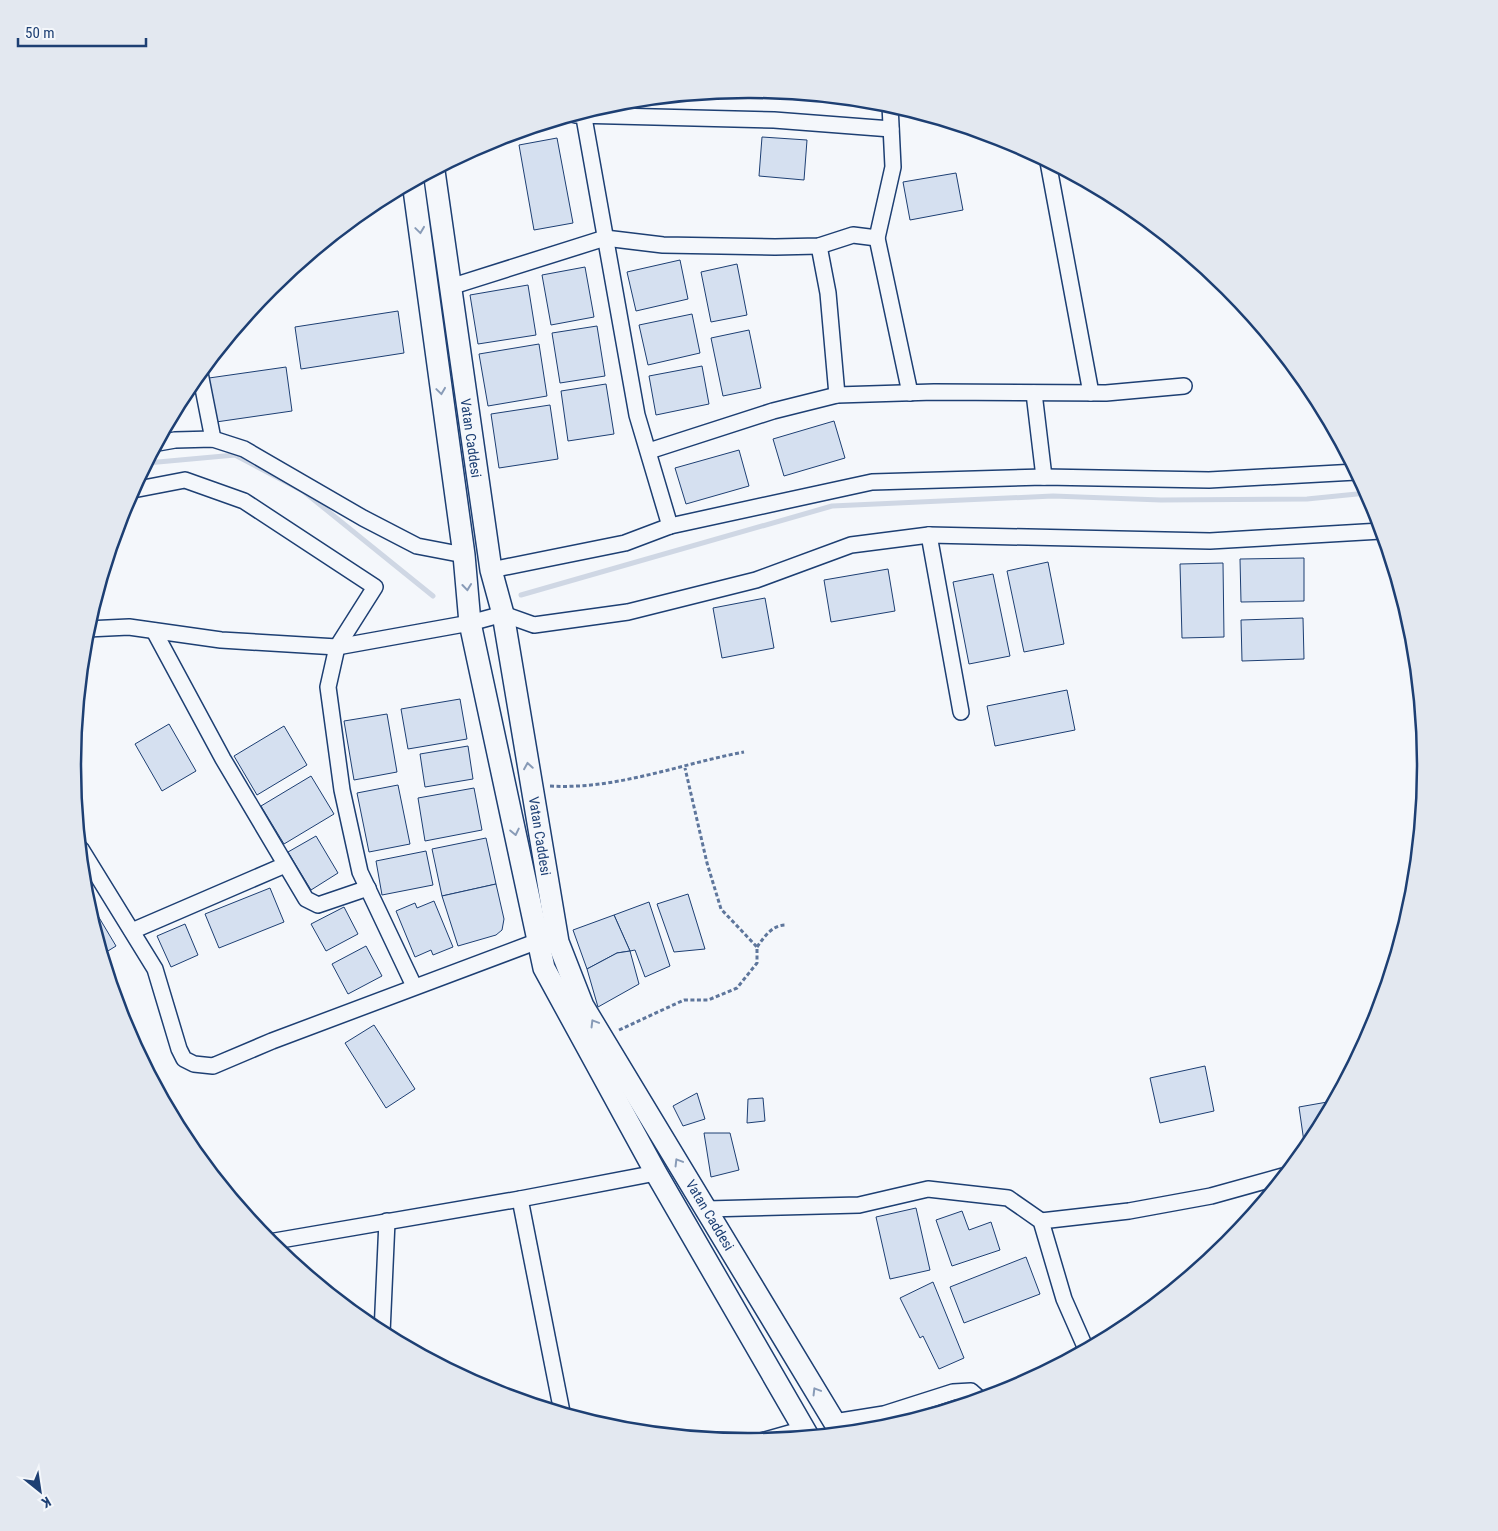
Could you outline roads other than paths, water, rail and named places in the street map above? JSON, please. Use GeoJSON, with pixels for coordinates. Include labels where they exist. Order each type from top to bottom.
{"type":"FeatureCollection","features":[{"type":"Feature","properties":{"kind":"main road","name":"Vatan Caddesi"},"geometry":{"type":"LineString","coordinates":[[435,177],[491,570],[503,614],[558,942],[584,1006],[837,1428]]}},
{"type":"Feature","properties":{"kind":"main road","name":"Vatan Caddesi"},"geometry":{"type":"LineString","coordinates":[[414,188],[464,554],[470,623],[544,968],[656,1173],[805,1431]]}},
{"type":"Feature","properties":{"kind":"street"},"geometry":{"type":"LineString","coordinates":[[890,114],[893,167],[878,238],[910,393]]}},
{"type":"Feature","properties":{"kind":"street"},"geometry":{"type":"LineString","coordinates":[[603,115],[774,120],[891,129]]}},
{"type":"Feature","properties":{"kind":"street"},"geometry":{"type":"LineString","coordinates":[[581,120],[637,415],[649,450],[670,526]]}},
{"type":"Feature","properties":{"kind":"street"},"geometry":{"type":"LineString","coordinates":[[1049,170],[1091,393]]}},
{"type":"Feature","properties":{"kind":"street"},"geometry":{"type":"LineString","coordinates":[[450,287],[605,238],[663,245],[775,247],[818,246],[853,235],[878,238]]}},
{"type":"Feature","properties":{"kind":"street"},"geometry":{"type":"LineString","coordinates":[[818,246],[828,293],[837,395]]}},
{"type":"Feature","properties":{"kind":"street"},"geometry":{"type":"LineString","coordinates":[[202,383],[213,438]]}},
{"type":"Feature","properties":{"kind":"street"},"geometry":{"type":"LineString","coordinates":[[649,450],[773,411],[837,395],[1091,393],[1184,386]]}},
{"type":"Feature","properties":{"kind":"street"},"geometry":{"type":"LineString","coordinates":[[1034,393],[1044,477]]}},
{"type":"Feature","properties":{"kind":"street"},"geometry":{"type":"LineString","coordinates":[[165,442],[213,438],[258,457],[363,518],[417,546],[464,554]]}},
{"type":"Feature","properties":{"kind":"street"},"geometry":{"type":"LineString","coordinates":[[491,570],[625,542],[670,526],[872,482],[1044,477],[1209,480],[1349,472]]}},
{"type":"Feature","properties":{"kind":"street"},"geometry":{"type":"LineString","coordinates":[[142,488],[185,480],[244,500],[375,587],[337,647],[328,687],[342,790],[360,872],[414,986]]}},
{"type":"Feature","properties":{"kind":"street"},"geometry":{"type":"LineString","coordinates":[[96,629],[128,627],[221,640],[337,647],[470,623],[503,614],[534,625],[628,612],[756,580],[851,545],[929,535],[1210,541],[1374,531]]}},
{"type":"Feature","properties":{"kind":"street"},"geometry":{"type":"LineString","coordinates":[[929,535],[961,712]]}},
{"type":"Feature","properties":{"kind":"street"},"geometry":{"type":"LineString","coordinates":[[154,631],[223,759],[306,899],[318,905],[368,888]]}},
{"type":"Feature","properties":{"kind":"street"},"geometry":{"type":"LineString","coordinates":[[88,861],[155,969],[179,1049],[184,1059],[194,1064],[213,1066],[414,986],[538,941]]}},
{"type":"Feature","properties":{"kind":"street"},"geometry":{"type":"LineString","coordinates":[[132,931],[285,866]]}},
{"type":"Feature","properties":{"kind":"street"},"geometry":{"type":"LineString","coordinates":[[279,1240],[520,1199],[656,1173]]}},
{"type":"Feature","properties":{"kind":"street"},"geometry":{"type":"LineString","coordinates":[[1042,1221],[1129,1211],[1211,1196],[1274,1179]]}},
{"type":"Feature","properties":{"kind":"street"},"geometry":{"type":"LineString","coordinates":[[707,1209],[859,1205],[928,1189],[1008,1198],[1042,1221],[1064,1299],[1084,1344]]}},
{"type":"Feature","properties":{"kind":"street"},"geometry":{"type":"LineString","coordinates":[[520,1199],[561,1406]]}},
{"type":"Feature","properties":{"kind":"street"},"geometry":{"type":"LineString","coordinates":[[382,1324],[387,1221]]}},
{"type":"Feature","properties":{"kind":"street"},"geometry":{"type":"LineString","coordinates":[[839,1428],[953,1392],[972,1391],[975,1394]]}},
{"type":"Feature","properties":{"kind":"waterway"},"geometry":{"type":"LineString","coordinates":[[154,462],[235,455],[303,491],[433,596]]}},
{"type":"Feature","properties":{"kind":"waterway"},"geometry":{"type":"LineString","coordinates":[[521,595],[832,506],[1053,496],[1161,500],[1307,499],[1359,494]]}}]}
